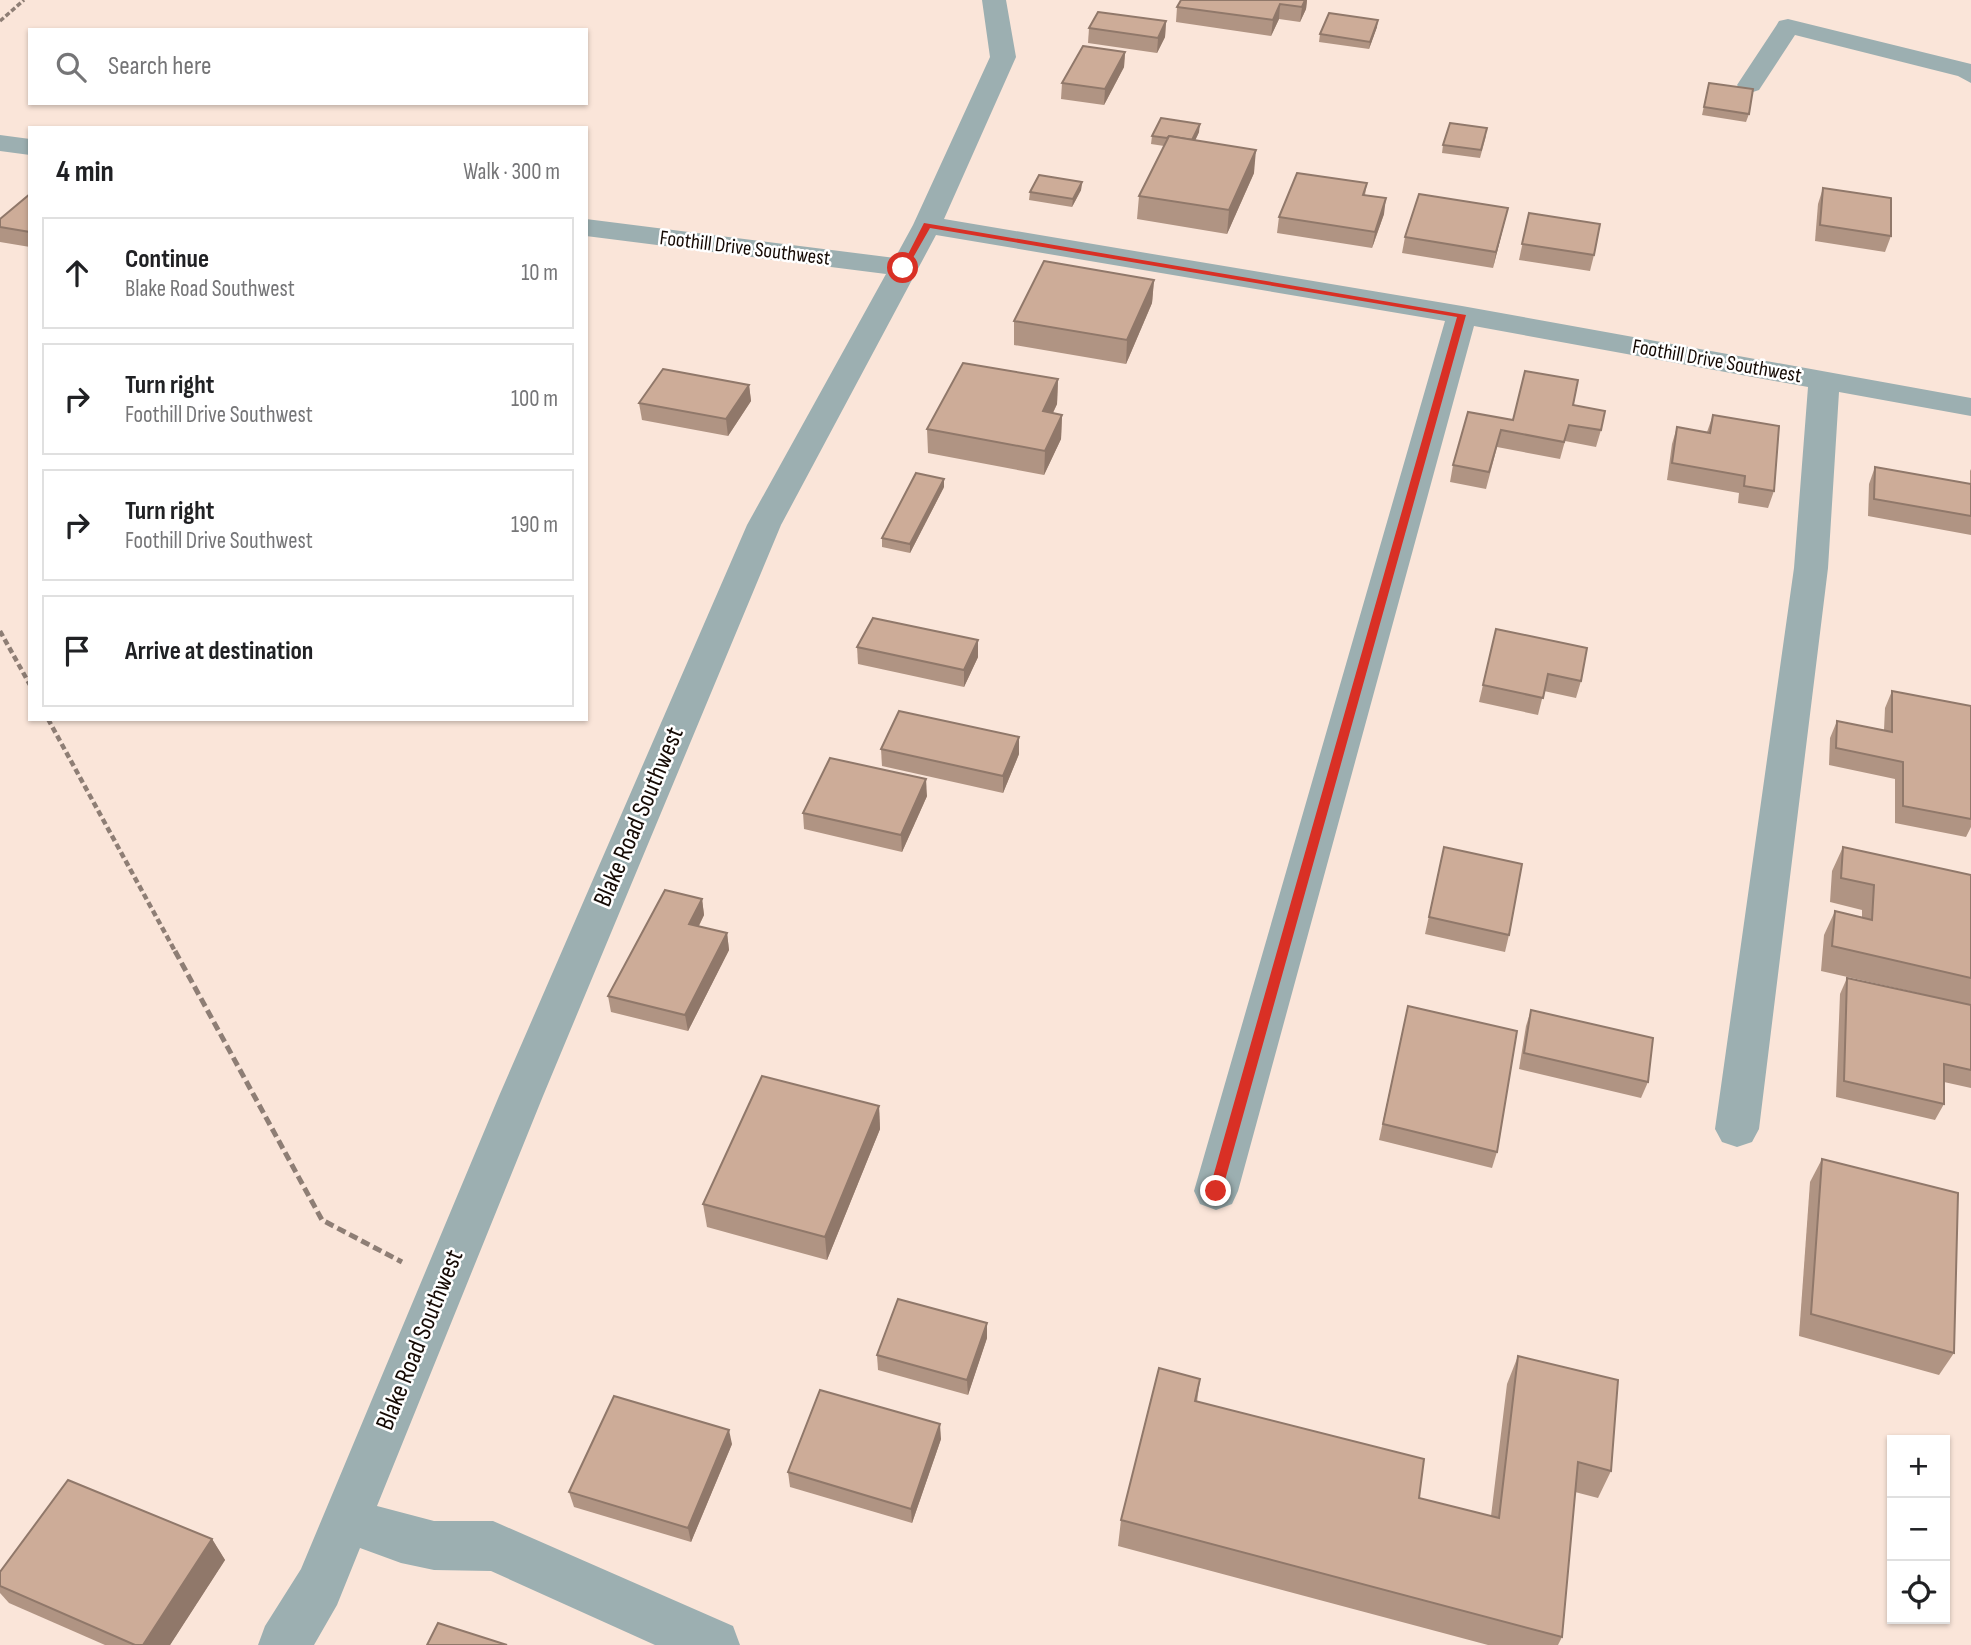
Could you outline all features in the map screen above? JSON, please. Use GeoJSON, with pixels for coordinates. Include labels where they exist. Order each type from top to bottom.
{"type":"FeatureCollection","features":[{"type":"Feature","properties":{"kind":"street","name":"Blake Road Southwest"},"geometry":{"type":"LineString","coordinates":[[284,1645],[319,1587],[443,1284],[764,525],[927,225],[1003,57],[994,0]]}},
{"type":"Feature","properties":{"kind":"street"},"geometry":{"type":"LineString","coordinates":[[1750,85],[1788,26],[1786,0]]}},
{"type":"Feature","properties":{"kind":"street"},"geometry":{"type":"LineString","coordinates":[[1788,26],[1967,71],[1971,75]]}},
{"type":"Feature","properties":{"kind":"street"},"geometry":{"type":"LineString","coordinates":[[0,143],[28,147]]}},
{"type":"Feature","properties":{"kind":"street","name":"Foothill Drive Southwest"},"geometry":{"type":"LineString","coordinates":[[927,225],[1462,315],[1971,407]]}},
{"type":"Feature","properties":{"kind":"street","name":"Foothill Drive Southwest"},"geometry":{"type":"LineString","coordinates":[[588,227],[903,268]]}},
{"type":"Feature","properties":{"kind":"street"},"geometry":{"type":"LineString","coordinates":[[1216,1191],[1462,315]]}},
{"type":"Feature","properties":{"kind":"street"},"geometry":{"type":"LineString","coordinates":[[1737,1129],[1811,568],[1824,381]]}},
{"type":"Feature","properties":{"kind":"street"},"geometry":{"type":"LineString","coordinates":[[346,1518],[404,1541],[454,1549],[494,1546],[714,1645]]}},
{"type":"Feature","properties":{"kind":"path"},"geometry":{"type":"LineString","coordinates":[[0,21],[24,0]]}},
{"type":"Feature","properties":{"kind":"path"},"geometry":{"type":"LineString","coordinates":[[0,631],[28,681]]}},
{"type":"Feature","properties":{"kind":"path"},"geometry":{"type":"LineString","coordinates":[[49,721],[322,1220],[443,1284]]}},
{"type":"Feature","properties":{"kind":"building"},"geometry":{"type":"Polygon","coordinates":[[[1181,0],[1305,0],[1302,7],[1280,4],[1273,20],[1177,7],[1181,0]]]}},
{"type":"Feature","properties":{"kind":"building"},"geometry":{"type":"Polygon","coordinates":[[[1098,12],[1166,21],[1158,38],[1089,28],[1098,12]]]}},
{"type":"Feature","properties":{"kind":"building"},"geometry":{"type":"Polygon","coordinates":[[[1329,13],[1378,20],[1370,42],[1320,34],[1329,13]]]}},
{"type":"Feature","properties":{"kind":"building"},"geometry":{"type":"Polygon","coordinates":[[[1083,46],[1125,52],[1105,89],[1062,83],[1083,46]]]}},
{"type":"Feature","properties":{"kind":"building"},"geometry":{"type":"Polygon","coordinates":[[[1709,83],[1753,89],[1749,114],[1704,107],[1709,83]]]}},
{"type":"Feature","properties":{"kind":"building"},"geometry":{"type":"Polygon","coordinates":[[[1161,118],[1200,124],[1192,140],[1152,136],[1161,118]]]}},
{"type":"Feature","properties":{"kind":"building"},"geometry":{"type":"Polygon","coordinates":[[[1450,123],[1487,128],[1481,150],[1443,145],[1450,123]]]}},
{"type":"Feature","properties":{"kind":"building"},"geometry":{"type":"Polygon","coordinates":[[[1169,136],[1256,150],[1229,210],[1139,196],[1169,136]]]}},
{"type":"Feature","properties":{"kind":"building"},"geometry":{"type":"Polygon","coordinates":[[[1297,173],[1367,183],[1363,195],[1386,198],[1375,232],[1279,217],[1297,173]]]}},
{"type":"Feature","properties":{"kind":"building"},"geometry":{"type":"Polygon","coordinates":[[[1039,175],[1082,182],[1073,199],[1030,192],[1039,175]]]}},
{"type":"Feature","properties":{"kind":"building"},"geometry":{"type":"Polygon","coordinates":[[[1823,188],[1891,198],[1891,236],[1820,225],[1823,188]]]}},
{"type":"Feature","properties":{"kind":"building"},"geometry":{"type":"Polygon","coordinates":[[[1419,194],[1508,208],[1496,252],[1405,237],[1419,194]]]}},
{"type":"Feature","properties":{"kind":"building"},"geometry":{"type":"Polygon","coordinates":[[[28,196],[28,232],[0,227],[0,219],[28,196]]]}},
{"type":"Feature","properties":{"kind":"building"},"geometry":{"type":"Polygon","coordinates":[[[1529,213],[1600,224],[1594,255],[1522,244],[1529,213]]]}},
{"type":"Feature","properties":{"kind":"building"},"geometry":{"type":"Polygon","coordinates":[[[1044,261],[1154,280],[1127,340],[1014,321],[1044,261]]]}},
{"type":"Feature","properties":{"kind":"building"},"geometry":{"type":"Polygon","coordinates":[[[963,363],[1058,379],[1043,411],[1062,415],[1045,451],[927,429],[963,363]]]}},
{"type":"Feature","properties":{"kind":"building"},"geometry":{"type":"Polygon","coordinates":[[[663,369],[749,385],[726,419],[639,403],[663,369]]]}},
{"type":"Feature","properties":{"kind":"building"},"geometry":{"type":"Polygon","coordinates":[[[1525,371],[1578,380],[1573,405],[1605,411],[1601,430],[1569,425],[1564,442],[1501,430],[1489,472],[1453,465],[1468,412],[1513,420],[1525,371]]]}},
{"type":"Feature","properties":{"kind":"building"},"geometry":{"type":"Polygon","coordinates":[[[1713,415],[1779,426],[1774,491],[1744,486],[1745,476],[1672,463],[1677,427],[1710,433],[1713,415]]]}},
{"type":"Feature","properties":{"kind":"building"},"geometry":{"type":"Polygon","coordinates":[[[1875,467],[1971,484],[1971,516],[1874,499],[1875,467]]]}},
{"type":"Feature","properties":{"kind":"building"},"geometry":{"type":"Polygon","coordinates":[[[916,473],[944,479],[910,544],[882,538],[916,473]]]}},
{"type":"Feature","properties":{"kind":"building"},"geometry":{"type":"Polygon","coordinates":[[[873,618],[978,640],[964,670],[857,647],[873,618]]]}},
{"type":"Feature","properties":{"kind":"building"},"geometry":{"type":"Polygon","coordinates":[[[1496,629],[1587,648],[1581,681],[1548,674],[1543,698],[1483,685],[1496,629]]]}},
{"type":"Feature","properties":{"kind":"building"},"geometry":{"type":"Polygon","coordinates":[[[1892,691],[1971,706],[1971,819],[1903,806],[1903,762],[1836,748],[1837,721],[1892,732],[1892,691]]]}},
{"type":"Feature","properties":{"kind":"building"},"geometry":{"type":"Polygon","coordinates":[[[899,711],[1019,737],[1003,776],[881,749],[899,711]]]}},
{"type":"Feature","properties":{"kind":"building"},"geometry":{"type":"Polygon","coordinates":[[[830,758],[926,779],[901,835],[803,813],[830,758]]]}},
{"type":"Feature","properties":{"kind":"building"},"geometry":{"type":"Polygon","coordinates":[[[1444,847],[1522,864],[1509,935],[1429,917],[1444,847]]]}},
{"type":"Feature","properties":{"kind":"building"},"geometry":{"type":"Polygon","coordinates":[[[1843,847],[1971,875],[1971,978],[1832,946],[1835,911],[1872,920],[1874,885],[1841,878],[1843,847]]]}},
{"type":"Feature","properties":{"kind":"building"},"geometry":{"type":"Polygon","coordinates":[[[665,890],[702,899],[689,924],[727,933],[685,1015],[608,996],[665,890]]]}},
{"type":"Feature","properties":{"kind":"building"},"geometry":{"type":"Polygon","coordinates":[[[1847,978],[1971,1005],[1971,1070],[1944,1064],[1944,1104],[1844,1081],[1847,978]]]}},
{"type":"Feature","properties":{"kind":"building"},"geometry":{"type":"Polygon","coordinates":[[[1408,1006],[1517,1031],[1497,1152],[1383,1124],[1408,1006]]]}},
{"type":"Feature","properties":{"kind":"building"},"geometry":{"type":"Polygon","coordinates":[[[1531,1010],[1653,1038],[1648,1082],[1524,1053],[1531,1010]]]}},
{"type":"Feature","properties":{"kind":"building"},"geometry":{"type":"Polygon","coordinates":[[[762,1076],[879,1106],[825,1237],[703,1204],[762,1076]]]}},
{"type":"Feature","properties":{"kind":"building"},"geometry":{"type":"Polygon","coordinates":[[[1822,1159],[1958,1193],[1954,1353],[1811,1314],[1822,1159]]]}},
{"type":"Feature","properties":{"kind":"building"},"geometry":{"type":"Polygon","coordinates":[[[898,1299],[987,1323],[967,1380],[877,1355],[898,1299]]]}},
{"type":"Feature","properties":{"kind":"building"},"geometry":{"type":"Polygon","coordinates":[[[1518,1356],[1618,1380],[1611,1471],[1578,1462],[1562,1637],[1121,1520],[1159,1368],[1200,1379],[1195,1401],[1424,1459],[1419,1498],[1499,1518],[1518,1356]]]}},
{"type":"Feature","properties":{"kind":"building"},"geometry":{"type":"Polygon","coordinates":[[[820,1390],[940,1424],[911,1509],[788,1472],[820,1390]]]}},
{"type":"Feature","properties":{"kind":"building"},"geometry":{"type":"Polygon","coordinates":[[[614,1396],[729,1430],[688,1528],[569,1492],[614,1396]]]}},
{"type":"Feature","properties":{"kind":"building"},"geometry":{"type":"Polygon","coordinates":[[[68,1480],[212,1539],[143,1645],[135,1645],[0,1586],[0,1572],[68,1480]]]}},
{"type":"Feature","properties":{"kind":"building"},"geometry":{"type":"Polygon","coordinates":[[[438,1623],[507,1645],[427,1645],[438,1623]]]}},
{"type":"Feature","properties":{"kind":"route"},"geometry":{"type":"LineString","coordinates":[[903,268],[927,225],[1462,315],[1216,1191]]}}]}
